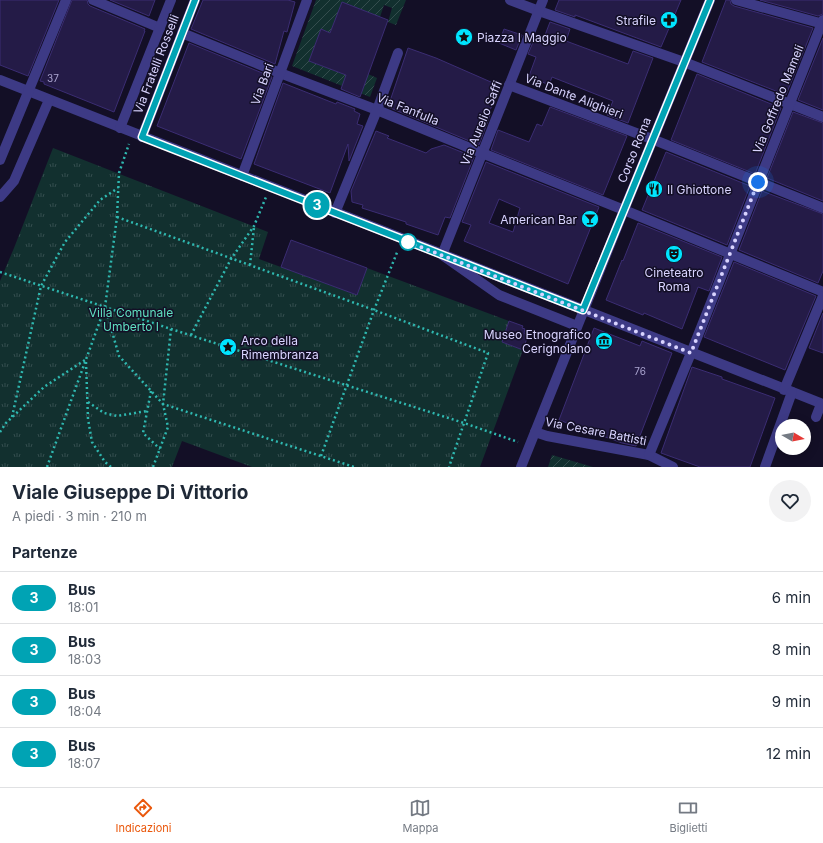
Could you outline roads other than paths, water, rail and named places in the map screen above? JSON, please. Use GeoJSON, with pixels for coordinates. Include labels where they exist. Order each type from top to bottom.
{"type":"FeatureCollection","features":[{"type":"Feature","properties":{"kind":"street"},"geometry":{"type":"LineString","coordinates":[[0,160],[66,0]]}},
{"type":"Feature","properties":{"kind":"street"},"geometry":{"type":"LineString","coordinates":[[93,0],[160,28]]}},
{"type":"Feature","properties":{"kind":"street","name":"Via Fratelli Rosselli"},"geometry":{"type":"LineString","coordinates":[[120,128],[171,0]]}},
{"type":"Feature","properties":{"kind":"street","name":"Via Fratelli Rosselli"},"geometry":{"type":"LineString","coordinates":[[138,135],[182,34],[195,0]]}},
{"type":"Feature","properties":{"kind":"street","name":"Via Bari"},"geometry":{"type":"LineString","coordinates":[[242,176],[280,73],[301,0]]}},
{"type":"Feature","properties":{"kind":"street"},"geometry":{"type":"LineString","coordinates":[[510,0],[684,62],[823,117]]}},
{"type":"Feature","properties":{"kind":"street","name":"Via Aurelio Saffi"},"geometry":{"type":"LineString","coordinates":[[442,255],[543,0]]}},
{"type":"Feature","properties":{"kind":"street","name":"Corso Roma"},"geometry":{"type":"LineString","coordinates":[[521,467],[652,139],[710,0]]}},
{"type":"Feature","properties":{"kind":"street"},"geometry":{"type":"LineString","coordinates":[[736,0],[823,22]]}},
{"type":"Feature","properties":{"kind":"street","name":"Via Goffredo Mameli"},"geometry":{"type":"LineString","coordinates":[[649,455],[823,22]]}},
{"type":"Feature","properties":{"kind":"street","name":"Via Fanfulla"},"geometry":{"type":"LineString","coordinates":[[182,34],[377,110],[823,292]]}},
{"type":"Feature","properties":{"kind":"street"},"geometry":{"type":"LineString","coordinates":[[335,213],[377,110],[398,53]]}},
{"type":"Feature","properties":{"kind":"street"},"geometry":{"type":"LineString","coordinates":[[0,80],[822,404],[816,417]]}},
{"type":"Feature","properties":{"kind":"street","name":"Via Dante Alighieri"},"geometry":{"type":"LineString","coordinates":[[509,85],[652,139],[823,208]]}},
{"type":"Feature","properties":{"kind":"street"},"geometry":{"type":"LineString","coordinates":[[0,197],[14,181],[49,100]]}},
{"type":"Feature","properties":{"kind":"street"},"geometry":{"type":"LineString","coordinates":[[442,255],[499,295],[577,326]]}},
{"type":"Feature","properties":{"kind":"street"},"geometry":{"type":"LineString","coordinates":[[765,467],[788,391],[823,296]]}},
{"type":"Feature","properties":{"kind":"street","name":"Via Cesare Battisti"},"geometry":{"type":"LineString","coordinates":[[535,432],[547,436],[649,455],[673,467]]}},
{"type":"Feature","properties":{"kind":"place","name":"Strafile"},"geometry":{"type":"Point","coordinates":[669,20]}},
{"type":"Feature","properties":{"kind":"place","name":"Piazza I Maggio"},"geometry":{"type":"Point","coordinates":[464,37]}},
{"type":"Feature","properties":{"kind":"place","name":"Il Ghiottone"},"geometry":{"type":"Point","coordinates":[654,189]}},
{"type":"Feature","properties":{"kind":"place","name":"American Bar"},"geometry":{"type":"Point","coordinates":[590,219]}},
{"type":"Feature","properties":{"kind":"place","name":"Cineteatro Roma"},"geometry":{"type":"Point","coordinates":[674,254]}},
{"type":"Feature","properties":{"kind":"place","name":"Museo Etnografico Cerignolano"},"geometry":{"type":"Point","coordinates":[604,341]}},
{"type":"Feature","properties":{"kind":"place","name":"Arco della Rimembranza"},"geometry":{"type":"Point","coordinates":[228,347]}},
{"type":"Feature","properties":{"kind":"park label","name":"Villa Comunale Umberto I"},"geometry":{"type":"Point","coordinates":[131,319]}}]}
